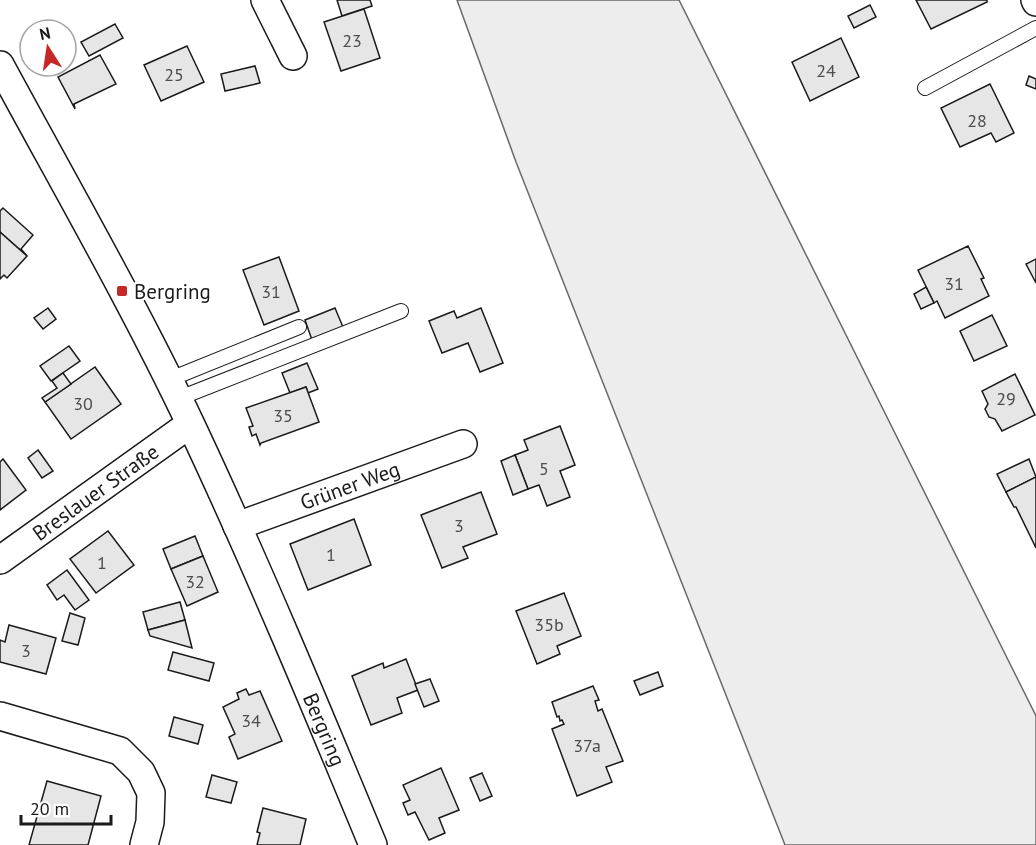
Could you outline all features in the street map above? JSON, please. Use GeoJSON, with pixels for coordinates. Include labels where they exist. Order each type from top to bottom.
{"type":"FeatureCollection","features":[{"type":"Feature","properties":{"kind":"street"},"geometry":{"type":"LineString","coordinates":[[265,0],[293,56]]}},
{"type":"Feature","properties":{"kind":"street","name":"Bergring"},"geometry":{"type":"LineString","coordinates":[[0,65],[122,291],[190,424],[237,526],[373,845]]}},
{"type":"Feature","properties":{"kind":"street","name":"Breslauer Straße"},"geometry":{"type":"LineString","coordinates":[[0,560],[190,424]]}},
{"type":"Feature","properties":{"kind":"street","name":"Grüner Weg"},"geometry":{"type":"LineString","coordinates":[[237,526],[463,444]]}},
{"type":"Feature","properties":{"kind":"street"},"geometry":{"type":"LineString","coordinates":[[0,716],[120,751],[141,772],[151,793],[150,822],[144,845]]}},
{"type":"Feature","properties":{"kind":"lane"},"geometry":{"type":"LineString","coordinates":[[925,88],[1036,28]]}},
{"type":"Feature","properties":{"kind":"lane"},"geometry":{"type":"LineString","coordinates":[[172,390],[401,311]]}},
{"type":"Feature","properties":{"kind":"lane"},"geometry":{"type":"LineString","coordinates":[[172,390],[299,327]]}},
{"type":"Feature","properties":{"kind":"shaded area"},"geometry":{"type":"Polygon","coordinates":[[[457,0],[679,0],[1036,716],[1036,845],[785,845],[516,162],[457,0]]]}},
{"type":"Feature","properties":{"kind":"building"},"geometry":{"type":"Polygon","coordinates":[[[337,0],[370,0],[372,6],[342,16],[337,0]]]}},
{"type":"Feature","properties":{"kind":"building"},"geometry":{"type":"Polygon","coordinates":[[[916,0],[987,0],[987,2],[931,29],[916,0]]]}},
{"type":"Feature","properties":{"kind":"building"},"geometry":{"type":"Polygon","coordinates":[[[870,5],[876,17],[854,28],[848,16],[870,5]]]}},
{"type":"Feature","properties":{"kind":"building"},"geometry":{"type":"Polygon","coordinates":[[[364,9],[380,58],[341,71],[324,22],[364,9]]]}},
{"type":"Feature","properties":{"kind":"building"},"geometry":{"type":"Polygon","coordinates":[[[115,24],[123,38],[89,56],[81,42],[115,24]]]}},
{"type":"Feature","properties":{"kind":"building"},"geometry":{"type":"Polygon","coordinates":[[[841,38],[859,77],[810,101],[792,62],[841,38]]]}},
{"type":"Feature","properties":{"kind":"building"},"geometry":{"type":"Polygon","coordinates":[[[187,46],[204,82],[161,101],[144,65],[187,46]]]}},
{"type":"Feature","properties":{"kind":"building"},"geometry":{"type":"Polygon","coordinates":[[[100,55],[116,84],[74,104],[75,109],[59,78],[78,78],[78,67],[100,55]]]}},
{"type":"Feature","properties":{"kind":"building"},"geometry":{"type":"Polygon","coordinates":[[[255,66],[260,83],[225,91],[221,74],[255,66]]]}},
{"type":"Feature","properties":{"kind":"building"},"geometry":{"type":"Polygon","coordinates":[[[1029,76],[1036,79],[1036,89],[1026,85],[1029,76]]]}},
{"type":"Feature","properties":{"kind":"building"},"geometry":{"type":"Polygon","coordinates":[[[990,84],[1014,133],[996,142],[991,133],[960,147],[941,108],[990,84]]]}},
{"type":"Feature","properties":{"kind":"building"},"geometry":{"type":"Polygon","coordinates":[[[3,208],[33,235],[21,249],[27,256],[0,232],[0,211],[3,208]]]}},
{"type":"Feature","properties":{"kind":"building"},"geometry":{"type":"Polygon","coordinates":[[[0,232],[27,256],[7,278],[4,275],[0,279],[0,232]]]}},
{"type":"Feature","properties":{"kind":"building"},"geometry":{"type":"Polygon","coordinates":[[[968,246],[984,278],[981,279],[989,296],[945,318],[937,301],[934,303],[918,270],[968,246]]]}},
{"type":"Feature","properties":{"kind":"building"},"geometry":{"type":"Polygon","coordinates":[[[279,257],[299,311],[264,325],[243,270],[279,257]]]}},
{"type":"Feature","properties":{"kind":"building"},"geometry":{"type":"Polygon","coordinates":[[[1036,259],[1036,283],[1026,264],[1036,259]]]}},
{"type":"Feature","properties":{"kind":"building"},"geometry":{"type":"Polygon","coordinates":[[[926,287],[934,303],[921,309],[914,294],[926,287]]]}},
{"type":"Feature","properties":{"kind":"building"},"geometry":{"type":"Polygon","coordinates":[[[48,308],[56,319],[43,329],[34,318],[48,308]]]}},
{"type":"Feature","properties":{"kind":"building"},"geometry":{"type":"Polygon","coordinates":[[[335,308],[343,327],[312,340],[305,320],[335,308]]]}},
{"type":"Feature","properties":{"kind":"building"},"geometry":{"type":"Polygon","coordinates":[[[481,308],[503,363],[480,372],[468,343],[442,353],[429,321],[454,311],[457,318],[481,308]]]}},
{"type":"Feature","properties":{"kind":"building"},"geometry":{"type":"Polygon","coordinates":[[[992,315],[1007,346],[974,361],[960,331],[992,315]]]}},
{"type":"Feature","properties":{"kind":"building"},"geometry":{"type":"Polygon","coordinates":[[[69,346],[80,361],[51,381],[40,366],[69,346]]]}},
{"type":"Feature","properties":{"kind":"building"},"geometry":{"type":"Polygon","coordinates":[[[307,363],[318,389],[308,393],[306,387],[290,393],[282,373],[307,363]]]}},
{"type":"Feature","properties":{"kind":"building"},"geometry":{"type":"Polygon","coordinates":[[[95,367],[121,404],[71,439],[45,402],[95,367]]]}},
{"type":"Feature","properties":{"kind":"building"},"geometry":{"type":"Polygon","coordinates":[[[63,373],[71,384],[45,402],[42,398],[57,388],[52,381],[63,373]]]}},
{"type":"Feature","properties":{"kind":"building"},"geometry":{"type":"Polygon","coordinates":[[[1015,374],[1035,415],[1002,431],[985,409],[988,404],[982,391],[1015,374]]]}},
{"type":"Feature","properties":{"kind":"building"},"geometry":{"type":"Polygon","coordinates":[[[306,387],[319,422],[260,445],[256,434],[252,436],[249,427],[253,426],[246,408],[306,387]]]}},
{"type":"Feature","properties":{"kind":"building"},"geometry":{"type":"Polygon","coordinates":[[[560,426],[575,465],[560,471],[570,497],[547,506],[539,485],[528,489],[515,455],[528,450],[524,440],[560,426]]]}},
{"type":"Feature","properties":{"kind":"building"},"geometry":{"type":"Polygon","coordinates":[[[38,450],[53,471],[42,478],[28,458],[38,450]]]}},
{"type":"Feature","properties":{"kind":"building"},"geometry":{"type":"Polygon","coordinates":[[[515,455],[528,489],[513,495],[501,461],[515,455]]]}},
{"type":"Feature","properties":{"kind":"building"},"geometry":{"type":"Polygon","coordinates":[[[3,459],[26,490],[0,510],[0,462],[3,459]]]}},
{"type":"Feature","properties":{"kind":"building"},"geometry":{"type":"Polygon","coordinates":[[[1029,459],[1036,477],[1006,492],[997,474],[1029,459]]]}},
{"type":"Feature","properties":{"kind":"building"},"geometry":{"type":"Polygon","coordinates":[[[1036,477],[1036,548],[1006,492],[1036,477]]]}},
{"type":"Feature","properties":{"kind":"building"},"geometry":{"type":"Polygon","coordinates":[[[481,492],[497,534],[463,547],[468,558],[442,568],[421,515],[481,492]]]}},
{"type":"Feature","properties":{"kind":"building"},"geometry":{"type":"Polygon","coordinates":[[[354,519],[371,565],[308,590],[290,544],[354,519]]]}},
{"type":"Feature","properties":{"kind":"building"},"geometry":{"type":"Polygon","coordinates":[[[108,531],[134,565],[96,593],[70,559],[108,531]]]}},
{"type":"Feature","properties":{"kind":"building"},"geometry":{"type":"Polygon","coordinates":[[[195,536],[203,556],[171,569],[163,549],[195,536]]]}},
{"type":"Feature","properties":{"kind":"building"},"geometry":{"type":"Polygon","coordinates":[[[203,556],[218,592],[187,606],[171,569],[203,556]]]}},
{"type":"Feature","properties":{"kind":"building"},"geometry":{"type":"Polygon","coordinates":[[[67,570],[89,600],[75,610],[64,595],[57,600],[47,585],[67,570]]]}},
{"type":"Feature","properties":{"kind":"building"},"geometry":{"type":"Polygon","coordinates":[[[564,593],[581,636],[557,646],[560,654],[537,664],[516,611],[564,593]]]}},
{"type":"Feature","properties":{"kind":"building"},"geometry":{"type":"Polygon","coordinates":[[[180,602],[185,620],[148,630],[143,612],[180,602]]]}},
{"type":"Feature","properties":{"kind":"building"},"geometry":{"type":"Polygon","coordinates":[[[70,613],[85,618],[78,645],[62,641],[70,613]]]}},
{"type":"Feature","properties":{"kind":"building"},"geometry":{"type":"Polygon","coordinates":[[[185,620],[192,648],[150,636],[148,630],[185,620]]]}},
{"type":"Feature","properties":{"kind":"building"},"geometry":{"type":"Polygon","coordinates":[[[9,625],[56,638],[46,674],[0,662],[0,640],[5,642],[9,625]]]}},
{"type":"Feature","properties":{"kind":"building"},"geometry":{"type":"Polygon","coordinates":[[[173,652],[214,663],[209,681],[168,670],[173,652]]]}},
{"type":"Feature","properties":{"kind":"building"},"geometry":{"type":"Polygon","coordinates":[[[406,659],[418,690],[397,698],[402,713],[371,725],[352,676],[383,663],[384,668],[406,659]]]}},
{"type":"Feature","properties":{"kind":"building"},"geometry":{"type":"Polygon","coordinates":[[[658,672],[663,686],[640,695],[634,681],[658,672]]]}},
{"type":"Feature","properties":{"kind":"building"},"geometry":{"type":"Polygon","coordinates":[[[430,679],[439,701],[424,707],[415,684],[430,679]]]}},
{"type":"Feature","properties":{"kind":"building"},"geometry":{"type":"Polygon","coordinates":[[[593,686],[599,700],[595,701],[598,711],[602,709],[623,761],[606,767],[612,782],[577,796],[552,729],[564,724],[562,720],[560,721],[559,716],[557,717],[552,702],[593,686]]]}},
{"type":"Feature","properties":{"kind":"building"},"geometry":{"type":"Polygon","coordinates":[[[246,689],[249,695],[260,691],[282,741],[238,759],[229,737],[235,734],[223,707],[239,699],[237,693],[246,689]]]}},
{"type":"Feature","properties":{"kind":"building"},"geometry":{"type":"Polygon","coordinates":[[[174,717],[203,725],[198,744],[169,736],[174,717]]]}},
{"type":"Feature","properties":{"kind":"building"},"geometry":{"type":"Polygon","coordinates":[[[441,768],[459,810],[439,818],[445,833],[429,840],[415,812],[408,815],[403,803],[410,800],[403,785],[441,768]]]}},
{"type":"Feature","properties":{"kind":"building"},"geometry":{"type":"Polygon","coordinates":[[[482,773],[492,796],[480,801],[470,778],[482,773]]]}},
{"type":"Feature","properties":{"kind":"building"},"geometry":{"type":"Polygon","coordinates":[[[212,775],[237,782],[231,803],[206,797],[212,775]]]}},
{"type":"Feature","properties":{"kind":"building"},"geometry":{"type":"Polygon","coordinates":[[[47,781],[101,796],[88,845],[29,845],[47,781]]]}},
{"type":"Feature","properties":{"kind":"building"},"geometry":{"type":"Polygon","coordinates":[[[263,808],[306,819],[300,845],[257,845],[260,833],[257,832],[263,808]]]}},
{"type":"Feature","properties":{"kind":"place","name":"Bergring"},"geometry":{"type":"Point","coordinates":[122,291]}}]}
